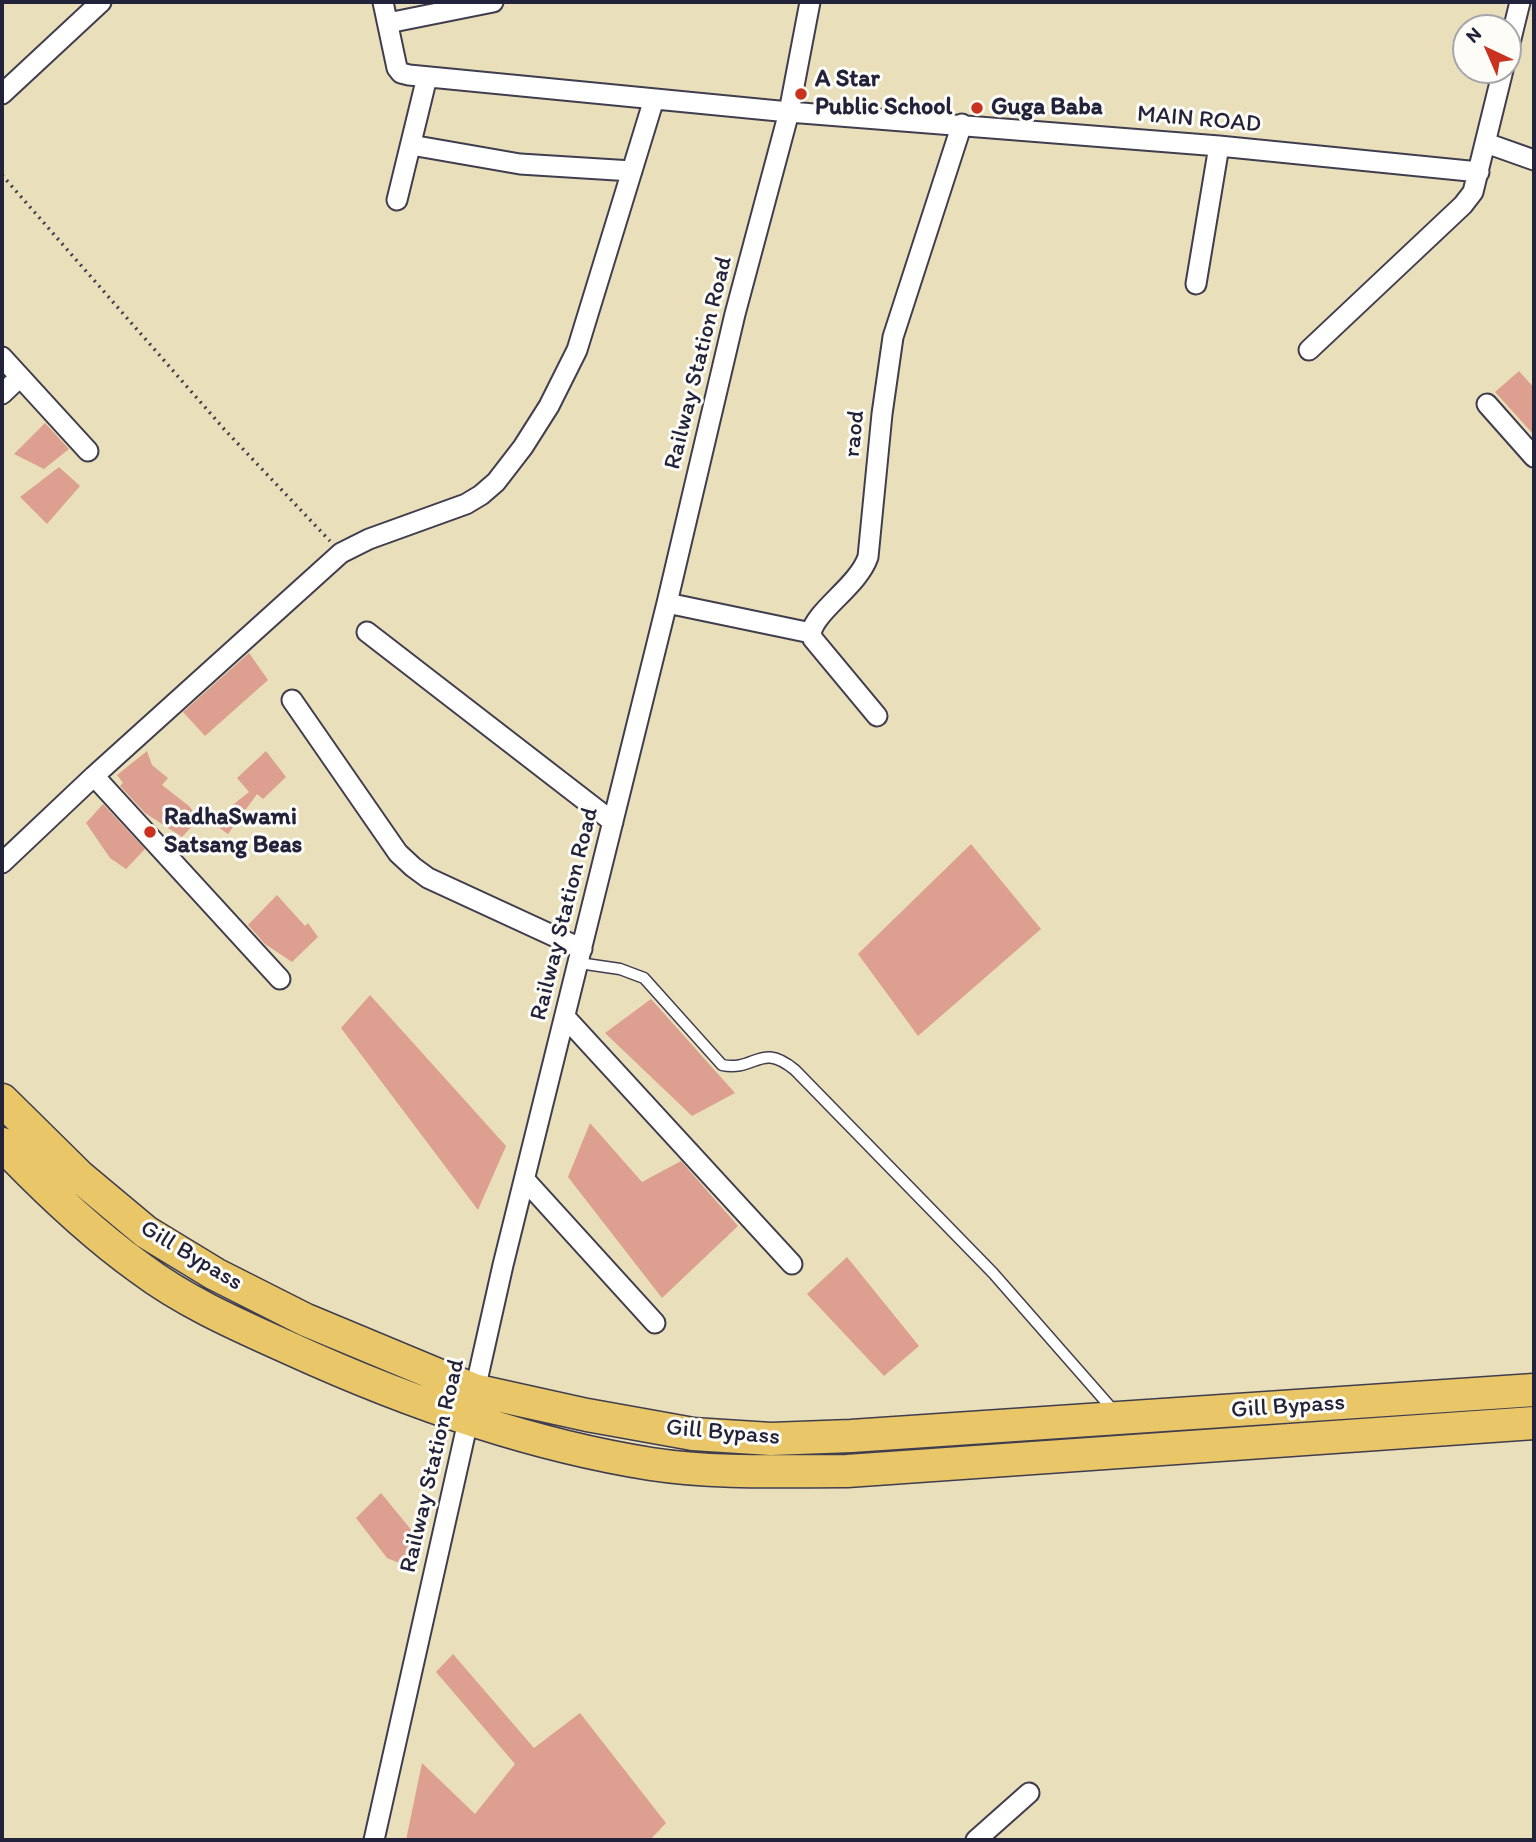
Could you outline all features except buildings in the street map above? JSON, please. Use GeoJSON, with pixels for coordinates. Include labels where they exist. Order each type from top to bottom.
{"type":"FeatureCollection","features":[{"type":"Feature","properties":{"kind":"main road","name":"Gill Bypass"},"geometry":{"type":"LineString","coordinates":[[2,1100],[79,1176],[146,1232],[215,1274],[471,1405],[569,1449],[654,1464],[743,1471],[847,1471],[1534,1423]]}},
{"type":"Feature","properties":{"kind":"main road","name":"Gill Bypass"},"geometry":{"type":"LineString","coordinates":[[2,1144],[77,1217],[141,1269],[210,1311],[365,1383],[471,1405],[693,1434],[771,1439],[1534,1390]]}},
{"type":"Feature","properties":{"kind":"street"},"geometry":{"type":"LineString","coordinates":[[2,94],[100,2]]}},
{"type":"Feature","properties":{"kind":"street"},"geometry":{"type":"LineString","coordinates":[[383,2],[388,23],[493,2]]}},
{"type":"Feature","properties":{"kind":"street","name":"Railway Station Road"},"geometry":{"type":"LineString","coordinates":[[374,1840],[471,1405],[735,314],[789,112],[810,2]]}},
{"type":"Feature","properties":{"kind":"street","name":"MAIN ROAD"},"geometry":{"type":"LineString","coordinates":[[388,23],[397,68],[401,73],[427,77],[789,112],[1219,146],[1479,172]]}},
{"type":"Feature","properties":{"kind":"street"},"geometry":{"type":"LineString","coordinates":[[397,200],[427,77]]}},
{"type":"Feature","properties":{"kind":"street"},"geometry":{"type":"LineString","coordinates":[[1309,350],[1464,205],[1473,192],[1479,172],[1500,84]]}},
{"type":"Feature","properties":{"kind":"street"},"geometry":{"type":"LineString","coordinates":[[2,863],[94,776],[341,553],[369,539],[466,504],[481,495],[509,468],[549,406],[577,350],[654,99]]}},
{"type":"Feature","properties":{"kind":"street","name":"raod"},"geometry":{"type":"LineString","coordinates":[[811,634],[816,622],[859,576],[868,557],[893,337],[961,124]]}},
{"type":"Feature","properties":{"kind":"street"},"geometry":{"type":"LineString","coordinates":[[1486,143],[1534,160]]}},
{"type":"Feature","properties":{"kind":"street"},"geometry":{"type":"LineString","coordinates":[[411,145],[520,164],[632,171]]}},
{"type":"Feature","properties":{"kind":"street"},"geometry":{"type":"LineString","coordinates":[[1196,285],[1219,146]]}},
{"type":"Feature","properties":{"kind":"street"},"geometry":{"type":"LineString","coordinates":[[2,357],[88,452]]}},
{"type":"Feature","properties":{"kind":"street"},"geometry":{"type":"LineString","coordinates":[[2,394],[20,377]]}},
{"type":"Feature","properties":{"kind":"street"},"geometry":{"type":"LineString","coordinates":[[1487,404],[1534,457]]}},
{"type":"Feature","properties":{"kind":"street"},"geometry":{"type":"LineString","coordinates":[[667,603],[811,634],[877,716]]}},
{"type":"Feature","properties":{"kind":"street"},"geometry":{"type":"LineString","coordinates":[[367,632],[613,822]]}},
{"type":"Feature","properties":{"kind":"street"},"geometry":{"type":"LineString","coordinates":[[292,700],[398,853],[412,867],[428,878],[580,956]]}},
{"type":"Feature","properties":{"kind":"street"},"geometry":{"type":"LineString","coordinates":[[94,776],[280,979]]}},
{"type":"Feature","properties":{"kind":"street"},"geometry":{"type":"LineString","coordinates":[[565,1017],[792,1264]]}},
{"type":"Feature","properties":{"kind":"street"},"geometry":{"type":"LineString","coordinates":[[525,1180],[654,1323]]}},
{"type":"Feature","properties":{"kind":"street"},"geometry":{"type":"LineString","coordinates":[[976,1840],[1028,1793]]}},
{"type":"Feature","properties":{"kind":"lane"},"geometry":{"type":"LineString","coordinates":[[580,956],[644,978],[722,1065],[733,1067],[773,1057],[782,1059],[795,1070],[993,1273],[1120,1418]]}},
{"type":"Feature","properties":{"kind":"path"},"geometry":{"type":"LineString","coordinates":[[2,175],[224,429],[341,553]]}},
{"type":"Feature","properties":{"kind":"place","name":"A Star Public School"},"geometry":{"type":"Point","coordinates":[801,94]}},
{"type":"Feature","properties":{"kind":"place","name":"Guga Baba"},"geometry":{"type":"Point","coordinates":[977,108]}},
{"type":"Feature","properties":{"kind":"place","name":"RadhaSwami Satsang Beas"},"geometry":{"type":"Point","coordinates":[150,832]}}]}
